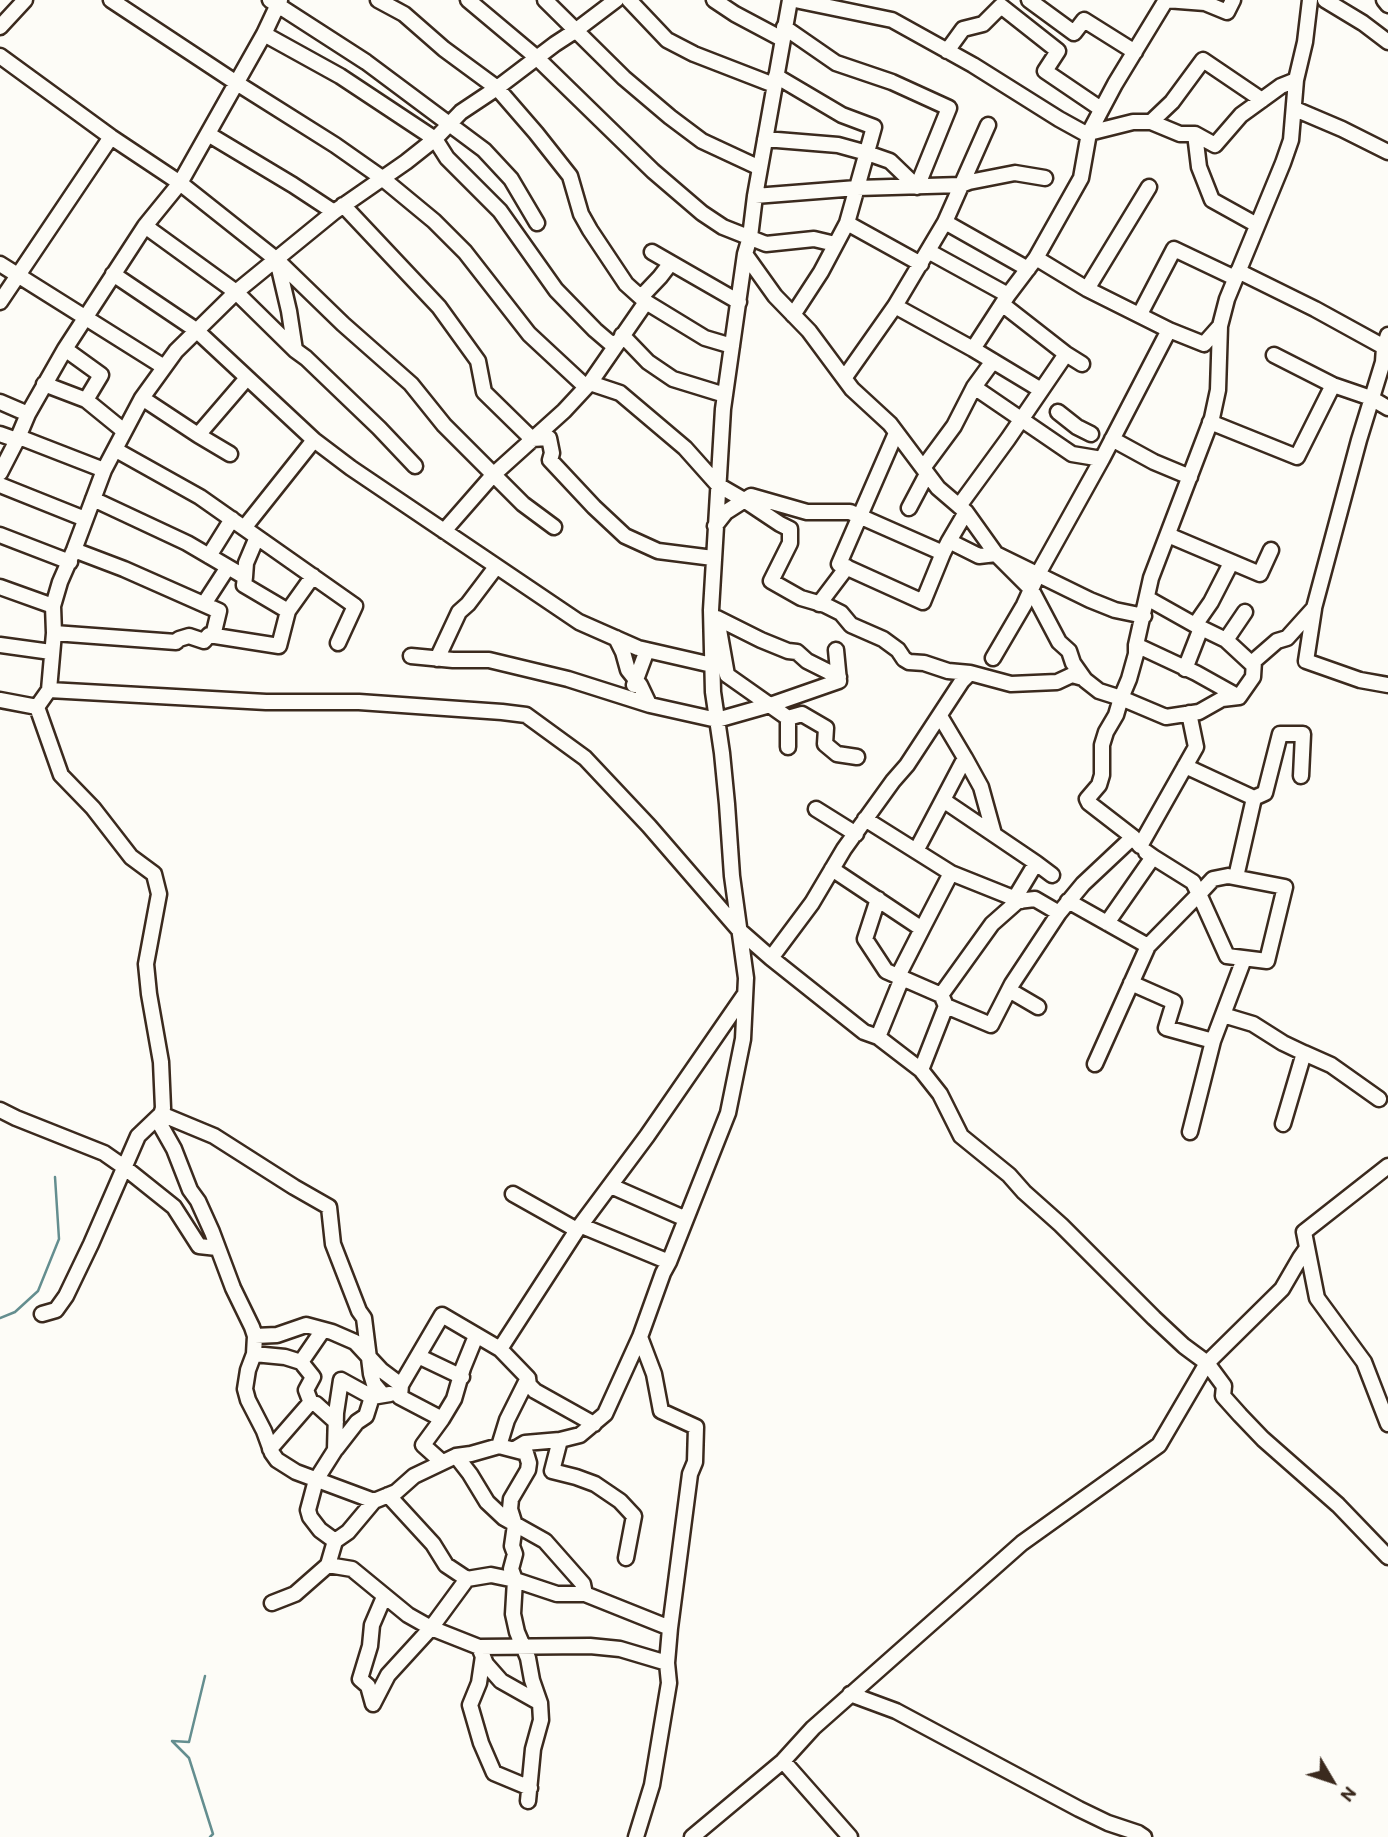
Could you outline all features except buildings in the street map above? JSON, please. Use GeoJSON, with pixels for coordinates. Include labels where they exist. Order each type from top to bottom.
{"type":"FeatureCollection","features":[{"type":"Feature","properties":{"kind":"street"},"geometry":{"type":"LineString","coordinates":[[0,27],[25,0]]}},
{"type":"Feature","properties":{"kind":"street"},"geometry":{"type":"LineString","coordinates":[[111,0],[382,178],[434,221],[465,252],[528,334],[588,385],[620,394],[685,448],[718,485],[790,529],[790,542],[771,580],[801,598],[841,613],[851,625],[883,639],[909,662],[970,673],[1011,684],[1056,682],[1072,675],[1083,678]]}},
{"type":"Feature","properties":{"kind":"street"},"geometry":{"type":"LineString","coordinates":[[378,0],[404,14],[444,49],[496,88],[536,133],[570,176],[581,214],[626,284],[643,300],[705,338],[732,346]]}},
{"type":"Feature","properties":{"kind":"street"},"geometry":{"type":"LineString","coordinates":[[468,0],[536,57],[653,171],[702,214],[723,227],[766,244],[814,239],[835,244]]}},
{"type":"Feature","properties":{"kind":"street"},"geometry":{"type":"LineString","coordinates":[[545,0],[624,78],[702,141],[760,168]]}},
{"type":"Feature","properties":{"kind":"street"},"geometry":{"type":"LineString","coordinates":[[37,707],[49,690],[54,633],[53,606],[60,582],[104,470],[142,398],[164,367],[196,330],[236,292],[338,209],[406,162],[435,139],[461,112],[616,0]]}},
{"type":"Feature","properties":{"kind":"street"},"geometry":{"type":"LineString","coordinates":[[629,0],[667,40],[694,54],[775,81],[842,115],[874,127],[847,223],[821,272],[793,315]]}},
{"type":"Feature","properties":{"kind":"street"},"geometry":{"type":"LineString","coordinates":[[714,0],[735,14],[783,33],[836,63],[892,82],[949,108],[917,187]]}},
{"type":"Feature","properties":{"kind":"street"},"geometry":{"type":"LineString","coordinates":[[515,1449],[525,1443],[580,1435],[605,1414],[640,1337],[663,1273],[670,1262],[729,1113],[743,1039],[746,978],[732,876],[727,804],[713,692],[710,610],[725,395],[745,254],[783,33],[792,0],[892,20],[1088,134],[1133,121],[1151,122],[1180,134],[1195,134],[1215,145],[1241,115],[1281,86],[1296,80]]}},
{"type":"Feature","properties":{"kind":"street"},"geometry":{"type":"LineString","coordinates":[[1029,0],[1074,33],[1084,20],[1135,51]]}},
{"type":"Feature","properties":{"kind":"street"},"geometry":{"type":"LineString","coordinates":[[973,349],[1032,263],[1081,178],[1088,134],[1166,0],[1204,1],[1227,12],[1233,0]]}},
{"type":"Feature","properties":{"kind":"street"},"geometry":{"type":"LineString","coordinates":[[1094,1064],[1148,946],[1199,894],[1213,880],[1228,876],[1285,887],[1267,961],[1227,956],[1199,894],[1193,882],[1141,848],[1137,841],[1087,799],[1099,785],[1102,775],[1102,745],[1129,679],[1151,578],[1210,422],[1218,390],[1220,326],[1227,299],[1290,140],[1296,80],[1305,41],[1310,0]]}},
{"type":"Feature","properties":{"kind":"street"},"geometry":{"type":"LineString","coordinates":[[1325,0],[1388,42]]}},
{"type":"Feature","properties":{"kind":"street"},"geometry":{"type":"LineString","coordinates":[[0,473],[28,414],[65,349],[145,226],[180,183],[264,34],[275,2],[366,62],[484,150],[511,179],[537,223]]}},
{"type":"Feature","properties":{"kind":"street"},"geometry":{"type":"LineString","coordinates":[[947,51],[963,29],[983,24],[995,3],[1058,51],[1045,71],[1101,109]]}},
{"type":"Feature","properties":{"kind":"street"},"geometry":{"type":"LineString","coordinates":[[264,34],[340,76],[435,139],[447,158],[500,211],[556,290],[609,342],[620,339]]}},
{"type":"Feature","properties":{"kind":"street"},"geometry":{"type":"LineString","coordinates":[[0,56],[111,137],[180,183],[277,260],[343,324],[411,384],[444,425],[523,504],[554,527]]}},
{"type":"Feature","properties":{"kind":"street"},"geometry":{"type":"LineString","coordinates":[[1151,122],[1172,102],[1203,60],[1262,100]]}},
{"type":"Feature","properties":{"kind":"street"},"geometry":{"type":"LineString","coordinates":[[1294,109],[1388,152]]}},
{"type":"Feature","properties":{"kind":"street"},"geometry":{"type":"LineString","coordinates":[[845,377],[895,306],[945,222],[988,125]]}},
{"type":"Feature","properties":{"kind":"street"},"geometry":{"type":"LineString","coordinates":[[208,134],[338,209],[439,307],[478,361],[484,392],[532,439],[549,438],[552,453],[550,460],[594,508],[625,536],[659,551],[713,564]]}},
{"type":"Feature","properties":{"kind":"street"},"geometry":{"type":"LineString","coordinates":[[1195,134],[1199,167],[1212,200],[1258,225]]}},
{"type":"Feature","properties":{"kind":"street"},"geometry":{"type":"LineString","coordinates":[[0,302],[111,137]]}},
{"type":"Feature","properties":{"kind":"street"},"geometry":{"type":"LineString","coordinates":[[765,139],[838,145],[867,153],[890,161],[917,187]]}},
{"type":"Feature","properties":{"kind":"street"},"geometry":{"type":"LineString","coordinates":[[755,196],[857,188],[961,185],[1015,173],[1045,178]]}},
{"type":"Feature","properties":{"kind":"street"},"geometry":{"type":"LineString","coordinates":[[1087,289],[1149,187]]}},
{"type":"Feature","properties":{"kind":"street"},"geometry":{"type":"LineString","coordinates":[[945,222],[1169,330],[1204,344],[1220,326]]}},
{"type":"Feature","properties":{"kind":"street"},"geometry":{"type":"LineString","coordinates":[[847,223],[925,257],[1005,299],[1066,354],[1082,364]]}},
{"type":"Feature","properties":{"kind":"street"},"geometry":{"type":"LineString","coordinates":[[145,226],[236,292],[379,428],[415,466]]}},
{"type":"Feature","properties":{"kind":"street"},"geometry":{"type":"LineString","coordinates":[[1140,314],[1174,249],[1315,309],[1386,352],[1314,608],[1306,661],[1360,680],[1388,685]]}},
{"type":"Feature","properties":{"kind":"street"},"geometry":{"type":"LineString","coordinates":[[652,252],[739,302]]}},
{"type":"Feature","properties":{"kind":"street"},"geometry":{"type":"LineString","coordinates":[[745,254],[775,296],[809,331],[852,388],[890,424],[938,488],[962,509],[996,554],[1031,589],[1059,642],[1069,651],[1083,678],[1098,691],[1166,717],[1199,712],[1222,699],[1239,697],[1253,677],[1254,662],[1277,641],[1287,638],[1314,608]]}},
{"type":"Feature","properties":{"kind":"street"},"geometry":{"type":"LineString","coordinates":[[277,260],[295,350]]}},
{"type":"Feature","properties":{"kind":"street"},"geometry":{"type":"LineString","coordinates":[[0,264],[164,367]]}},
{"type":"Feature","properties":{"kind":"street"},"geometry":{"type":"LineString","coordinates":[[444,531],[493,475],[564,411],[588,385],[643,300],[670,264]]}},
{"type":"Feature","properties":{"kind":"street"},"geometry":{"type":"LineString","coordinates":[[113,274],[196,330],[314,440],[351,468],[579,622],[647,650],[712,665]]}},
{"type":"Feature","properties":{"kind":"street"},"geometry":{"type":"LineString","coordinates":[[895,306],[1041,390]]}},
{"type":"Feature","properties":{"kind":"street"},"geometry":{"type":"LineString","coordinates":[[993,658],[1024,605],[1169,330]]}},
{"type":"Feature","properties":{"kind":"street"},"geometry":{"type":"LineString","coordinates":[[620,339],[673,379],[725,395]]}},
{"type":"Feature","properties":{"kind":"street"},"geometry":{"type":"LineString","coordinates":[[65,349],[101,375],[86,400]]}},
{"type":"Feature","properties":{"kind":"street"},"geometry":{"type":"LineString","coordinates":[[896,432],[839,564],[923,602],[962,509],[1066,354]]}},
{"type":"Feature","properties":{"kind":"street"},"geometry":{"type":"LineString","coordinates":[[1274,355],[1388,408]]}},
{"type":"Feature","properties":{"kind":"street"},"geometry":{"type":"LineString","coordinates":[[909,508],[925,471],[993,361]]}},
{"type":"Feature","properties":{"kind":"street"},"geometry":{"type":"LineString","coordinates":[[198,435],[247,378]]}},
{"type":"Feature","properties":{"kind":"street"},"geometry":{"type":"LineString","coordinates":[[44,384],[86,400],[124,431]]}},
{"type":"Feature","properties":{"kind":"street"},"geometry":{"type":"LineString","coordinates":[[1210,422],[1297,457],[1333,384]]}},
{"type":"Feature","properties":{"kind":"street"},"geometry":{"type":"LineString","coordinates":[[975,387],[1072,454],[1102,459]]}},
{"type":"Feature","properties":{"kind":"street"},"geometry":{"type":"LineString","coordinates":[[142,398],[230,454]]}},
{"type":"Feature","properties":{"kind":"street"},"geometry":{"type":"LineString","coordinates":[[0,402],[28,414]]}},
{"type":"Feature","properties":{"kind":"street"},"geometry":{"type":"LineString","coordinates":[[1058,412],[1077,427],[1091,433]]}},
{"type":"Feature","properties":{"kind":"street"},"geometry":{"type":"LineString","coordinates":[[0,434],[104,470]]}},
{"type":"Feature","properties":{"kind":"street"},"geometry":{"type":"LineString","coordinates":[[1112,439],[1154,462],[1190,477]]}},
{"type":"Feature","properties":{"kind":"street"},"geometry":{"type":"LineString","coordinates":[[209,556],[314,440]]}},
{"type":"Feature","properties":{"kind":"street"},"geometry":{"type":"LineString","coordinates":[[116,450],[200,497],[355,606],[338,643]]}},
{"type":"Feature","properties":{"kind":"street"},"geometry":{"type":"LineString","coordinates":[[0,485],[85,519]]}},
{"type":"Feature","properties":{"kind":"street"},"geometry":{"type":"LineString","coordinates":[[715,526],[726,512],[751,496],[807,512],[850,512],[946,547],[979,556],[996,554],[1090,600],[1115,610],[1144,616]]}},
{"type":"Feature","properties":{"kind":"street"},"geometry":{"type":"LineString","coordinates":[[93,499],[187,543],[245,577]]}},
{"type":"Feature","properties":{"kind":"street"},"geometry":{"type":"LineString","coordinates":[[0,535],[124,569],[219,611],[213,636]]}},
{"type":"Feature","properties":{"kind":"street"},"geometry":{"type":"LineString","coordinates":[[1168,535],[1260,574],[1271,550]]}},
{"type":"Feature","properties":{"kind":"street"},"geometry":{"type":"LineString","coordinates":[[257,537],[247,564],[244,585],[288,611]]}},
{"type":"Feature","properties":{"kind":"street"},"geometry":{"type":"LineString","coordinates":[[1185,669],[1198,627],[1231,563]]}},
{"type":"Feature","properties":{"kind":"street"},"geometry":{"type":"LineString","coordinates":[[713,564],[717,618],[727,676],[788,718]]}},
{"type":"Feature","properties":{"kind":"street"},"geometry":{"type":"LineString","coordinates":[[204,604],[228,567]]}},
{"type":"Feature","properties":{"kind":"street"},"geometry":{"type":"LineString","coordinates":[[437,659],[459,612],[496,567]]}},
{"type":"Feature","properties":{"kind":"street"},"geometry":{"type":"LineString","coordinates":[[819,604],[846,568]]}},
{"type":"Feature","properties":{"kind":"street"},"geometry":{"type":"LineString","coordinates":[[54,633],[176,642],[189,636],[204,641],[209,635],[279,646],[288,611],[313,576]]}},
{"type":"Feature","properties":{"kind":"street"},"geometry":{"type":"LineString","coordinates":[[0,587],[53,606]]}},
{"type":"Feature","properties":{"kind":"street"},"geometry":{"type":"LineString","coordinates":[[1147,598],[1226,640],[1253,665]]}},
{"type":"Feature","properties":{"kind":"street"},"geometry":{"type":"LineString","coordinates":[[1226,640],[1245,612]]}},
{"type":"Feature","properties":{"kind":"street"},"geometry":{"type":"LineString","coordinates":[[717,618],[761,640],[797,652],[807,661],[839,677]]}},
{"type":"Feature","properties":{"kind":"street"},"geometry":{"type":"LineString","coordinates":[[616,638],[628,670],[649,704]]}},
{"type":"Feature","properties":{"kind":"street"},"geometry":{"type":"LineString","coordinates":[[0,645],[51,652]]}},
{"type":"Feature","properties":{"kind":"street"},"geometry":{"type":"LineString","coordinates":[[1136,645],[1239,697]]}},
{"type":"Feature","properties":{"kind":"street"},"geometry":{"type":"LineString","coordinates":[[629,698],[647,650]]}},
{"type":"Feature","properties":{"kind":"street"},"geometry":{"type":"LineString","coordinates":[[411,656],[489,660],[717,720],[839,681],[836,650]]}},
{"type":"Feature","properties":{"kind":"street"},"geometry":{"type":"LineString","coordinates":[[771,958],[812,902],[844,849],[892,781],[907,765],[970,673]]}},
{"type":"Feature","properties":{"kind":"street"},"geometry":{"type":"LineString","coordinates":[[49,690],[266,702],[359,702],[526,715],[585,758],[649,825],[739,930],[864,1031],[878,1037],[921,1070],[940,1094],[961,1136],[1009,1175],[1154,1318],[1207,1363],[1224,1386],[1223,1396],[1231,1405],[1263,1438],[1338,1505],[1388,1558]]}},
{"type":"Feature","properties":{"kind":"street"},"geometry":{"type":"LineString","coordinates":[[0,700],[37,707]]}},
{"type":"Feature","properties":{"kind":"street"},"geometry":{"type":"LineString","coordinates":[[37,707],[61,775],[93,808],[131,857],[154,874],[159,894],[146,964],[161,1062],[161,1126],[174,1149],[190,1190],[198,1201],[233,1288],[252,1326],[255,1336],[254,1354],[245,1389],[248,1401],[277,1460],[316,1480],[374,1501]]}},
{"type":"Feature","properties":{"kind":"street"},"geometry":{"type":"LineString","coordinates":[[878,899],[865,939],[886,971],[991,1025],[1009,990],[1059,913],[1083,884],[1137,841],[1185,766],[1196,747],[1189,713]]}},
{"type":"Feature","properties":{"kind":"street"},"geometry":{"type":"LineString","coordinates":[[788,718],[802,714],[826,728],[825,744],[837,754],[857,757]]}},
{"type":"Feature","properties":{"kind":"street"},"geometry":{"type":"LineString","coordinates":[[940,716],[981,787],[994,834]]}},
{"type":"Feature","properties":{"kind":"street"},"geometry":{"type":"LineString","coordinates":[[788,718],[788,747]]}},
{"type":"Feature","properties":{"kind":"street"},"geometry":{"type":"LineString","coordinates":[[1185,766],[1254,798],[1265,793],[1280,734],[1303,734],[1301,776]]}},
{"type":"Feature","properties":{"kind":"street"},"geometry":{"type":"LineString","coordinates":[[916,851],[965,758]]}},
{"type":"Feature","properties":{"kind":"street"},"geometry":{"type":"LineString","coordinates":[[1236,877],[1254,798]]}},
{"type":"Feature","properties":{"kind":"street"},"geometry":{"type":"LineString","coordinates":[[943,800],[1052,875]]}},
{"type":"Feature","properties":{"kind":"street"},"geometry":{"type":"LineString","coordinates":[[816,809],[856,834]]}},
{"type":"Feature","properties":{"kind":"street"},"geometry":{"type":"LineString","coordinates":[[865,819],[951,873],[1018,900],[1035,899],[1059,913]]}},
{"type":"Feature","properties":{"kind":"street"},"geometry":{"type":"LineString","coordinates":[[1107,923],[1153,857]]}},
{"type":"Feature","properties":{"kind":"street"},"geometry":{"type":"LineString","coordinates":[[921,1070],[943,1000],[992,924],[1018,901],[1036,863]]}},
{"type":"Feature","properties":{"kind":"street"},"geometry":{"type":"LineString","coordinates":[[832,869],[922,929]]}},
{"type":"Feature","properties":{"kind":"street"},"geometry":{"type":"LineString","coordinates":[[878,1037],[900,977],[951,873]]}},
{"type":"Feature","properties":{"kind":"street"},"geometry":{"type":"LineString","coordinates":[[1068,901],[1148,946]]}},
{"type":"Feature","properties":{"kind":"street"},"geometry":{"type":"LineString","coordinates":[[1190,1132],[1213,1041],[1244,959]]}},
{"type":"Feature","properties":{"kind":"street"},"geometry":{"type":"LineString","coordinates":[[1131,983],[1174,1002],[1166,1028],[1213,1041]]}},
{"type":"Feature","properties":{"kind":"street"},"geometry":{"type":"LineString","coordinates":[[1009,990],[1038,1007]]}},
{"type":"Feature","properties":{"kind":"street"},"geometry":{"type":"LineString","coordinates":[[500,1349],[580,1228],[648,1136],[745,994]]}},
{"type":"Feature","properties":{"kind":"street"},"geometry":{"type":"LineString","coordinates":[[1223,1015],[1253,1024],[1283,1043],[1331,1065],[1379,1099]]}},
{"type":"Feature","properties":{"kind":"street"},"geometry":{"type":"LineString","coordinates":[[1283,1124],[1304,1053]]}},
{"type":"Feature","properties":{"kind":"street"},"geometry":{"type":"LineString","coordinates":[[0,1110],[104,1153],[174,1207],[199,1246],[217,1248]]}},
{"type":"Feature","properties":{"kind":"street"},"geometry":{"type":"LineString","coordinates":[[42,1314],[57,1310],[66,1296],[138,1136],[161,1114]]}},
{"type":"Feature","properties":{"kind":"street"},"geometry":{"type":"LineString","coordinates":[[161,1114],[214,1136],[329,1207],[333,1244],[364,1318],[368,1354],[378,1396],[366,1416],[356,1422],[335,1450],[316,1480],[308,1510],[310,1517],[320,1530],[335,1541]]}},
{"type":"Feature","properties":{"kind":"street"},"geometry":{"type":"LineString","coordinates":[[1388,1167],[1304,1232],[1317,1298],[1364,1362],[1388,1424]]}},
{"type":"Feature","properties":{"kind":"street"},"geometry":{"type":"LineString","coordinates":[[611,1186],[686,1219]]}},
{"type":"Feature","properties":{"kind":"street"},"geometry":{"type":"LineString","coordinates":[[513,1194],[580,1228],[670,1262]]}},
{"type":"Feature","properties":{"kind":"street"},"geometry":{"type":"LineString","coordinates":[[692,1837],[783,1761],[813,1728],[850,1694],[1022,1543],[1159,1445],[1207,1363],[1282,1289],[1307,1248]]}},
{"type":"Feature","properties":{"kind":"street"},"geometry":{"type":"LineString","coordinates":[[442,1419],[400,1397],[401,1389],[442,1315],[500,1349],[528,1378],[529,1385],[535,1391],[594,1424]]}},
{"type":"Feature","properties":{"kind":"street"},"geometry":{"type":"LineString","coordinates":[[255,1336],[277,1335],[306,1325],[323,1329],[355,1342],[401,1389]]}},
{"type":"Feature","properties":{"kind":"street"},"geometry":{"type":"LineString","coordinates":[[301,1362],[323,1329]]}},
{"type":"Feature","properties":{"kind":"street"},"geometry":{"type":"LineString","coordinates":[[442,1462],[423,1445],[454,1399],[476,1336]]}},
{"type":"Feature","properties":{"kind":"street"},"geometry":{"type":"LineString","coordinates":[[636,1837],[652,1785],[669,1683],[667,1663],[670,1629],[690,1474],[695,1462],[696,1427],[661,1411],[654,1374],[640,1337]]}},
{"type":"Feature","properties":{"kind":"street"},"geometry":{"type":"LineString","coordinates":[[254,1354],[285,1357],[301,1362],[313,1377],[306,1390],[311,1403]]}},
{"type":"Feature","properties":{"kind":"street"},"geometry":{"type":"LineString","coordinates":[[418,1356],[462,1377]]}},
{"type":"Feature","properties":{"kind":"street"},"geometry":{"type":"LineString","coordinates":[[499,1446],[507,1420],[528,1378]]}},
{"type":"Feature","properties":{"kind":"street"},"geometry":{"type":"LineString","coordinates":[[335,1450],[341,1380],[378,1396],[401,1389]]}},
{"type":"Feature","properties":{"kind":"street"},"geometry":{"type":"LineString","coordinates":[[270,1449],[311,1403]]}},
{"type":"Feature","properties":{"kind":"street"},"geometry":{"type":"LineString","coordinates":[[311,1403],[316,1404],[336,1422]]}},
{"type":"Feature","properties":{"kind":"street"},"geometry":{"type":"LineString","coordinates":[[560,1440],[552,1471],[576,1476],[595,1484],[620,1501],[634,1516],[626,1558]]}},
{"type":"Feature","properties":{"kind":"street"},"geometry":{"type":"LineString","coordinates":[[272,1603],[295,1594],[328,1565],[335,1541],[348,1532],[374,1501],[396,1492],[414,1476],[456,1456],[499,1446],[515,1449],[526,1453],[529,1467],[511,1499],[510,1509],[514,1524],[512,1546],[515,1554],[511,1569],[515,1580],[513,1607],[517,1632],[528,1658],[540,1703],[541,1720],[533,1749],[529,1795],[494,1773],[481,1743],[470,1704],[479,1683],[481,1652]]}},
{"type":"Feature","properties":{"kind":"street"},"geometry":{"type":"LineString","coordinates":[[456,1456],[486,1502],[504,1518],[545,1541],[583,1584],[584,1594]]}},
{"type":"Feature","properties":{"kind":"street"},"geometry":{"type":"LineString","coordinates":[[388,1495],[433,1544],[446,1565],[467,1579],[491,1575],[557,1594],[584,1594],[670,1629]]}},
{"type":"Feature","properties":{"kind":"street"},"geometry":{"type":"LineString","coordinates":[[328,1565],[352,1569],[408,1615],[481,1652],[523,1647],[590,1646],[620,1649],[667,1663]]}},
{"type":"Feature","properties":{"kind":"street"},"geometry":{"type":"LineString","coordinates":[[384,1597],[372,1625],[370,1646],[360,1679],[368,1686],[373,1704],[388,1675],[431,1628],[467,1579]]}},
{"type":"Feature","properties":{"kind":"street"},"geometry":{"type":"LineString","coordinates":[[481,1652],[486,1664],[501,1681],[540,1703]]}},
{"type":"Feature","properties":{"kind":"street"},"geometry":{"type":"LineString","coordinates":[[850,1694],[897,1711],[1079,1809],[1144,1837]]}},
{"type":"Feature","properties":{"kind":"street"},"geometry":{"type":"LineString","coordinates":[[783,1761],[850,1837]]}},
{"type":"Feature","properties":{"kind":"waterway"},"geometry":{"type":"LineString","coordinates":[[0,1318],[15,1312],[38,1291],[59,1239],[55,1177]]}},
{"type":"Feature","properties":{"kind":"waterway"},"geometry":{"type":"LineString","coordinates":[[205,1676],[189,1742],[172,1741],[189,1758],[213,1834],[210,1837]]}}]}
